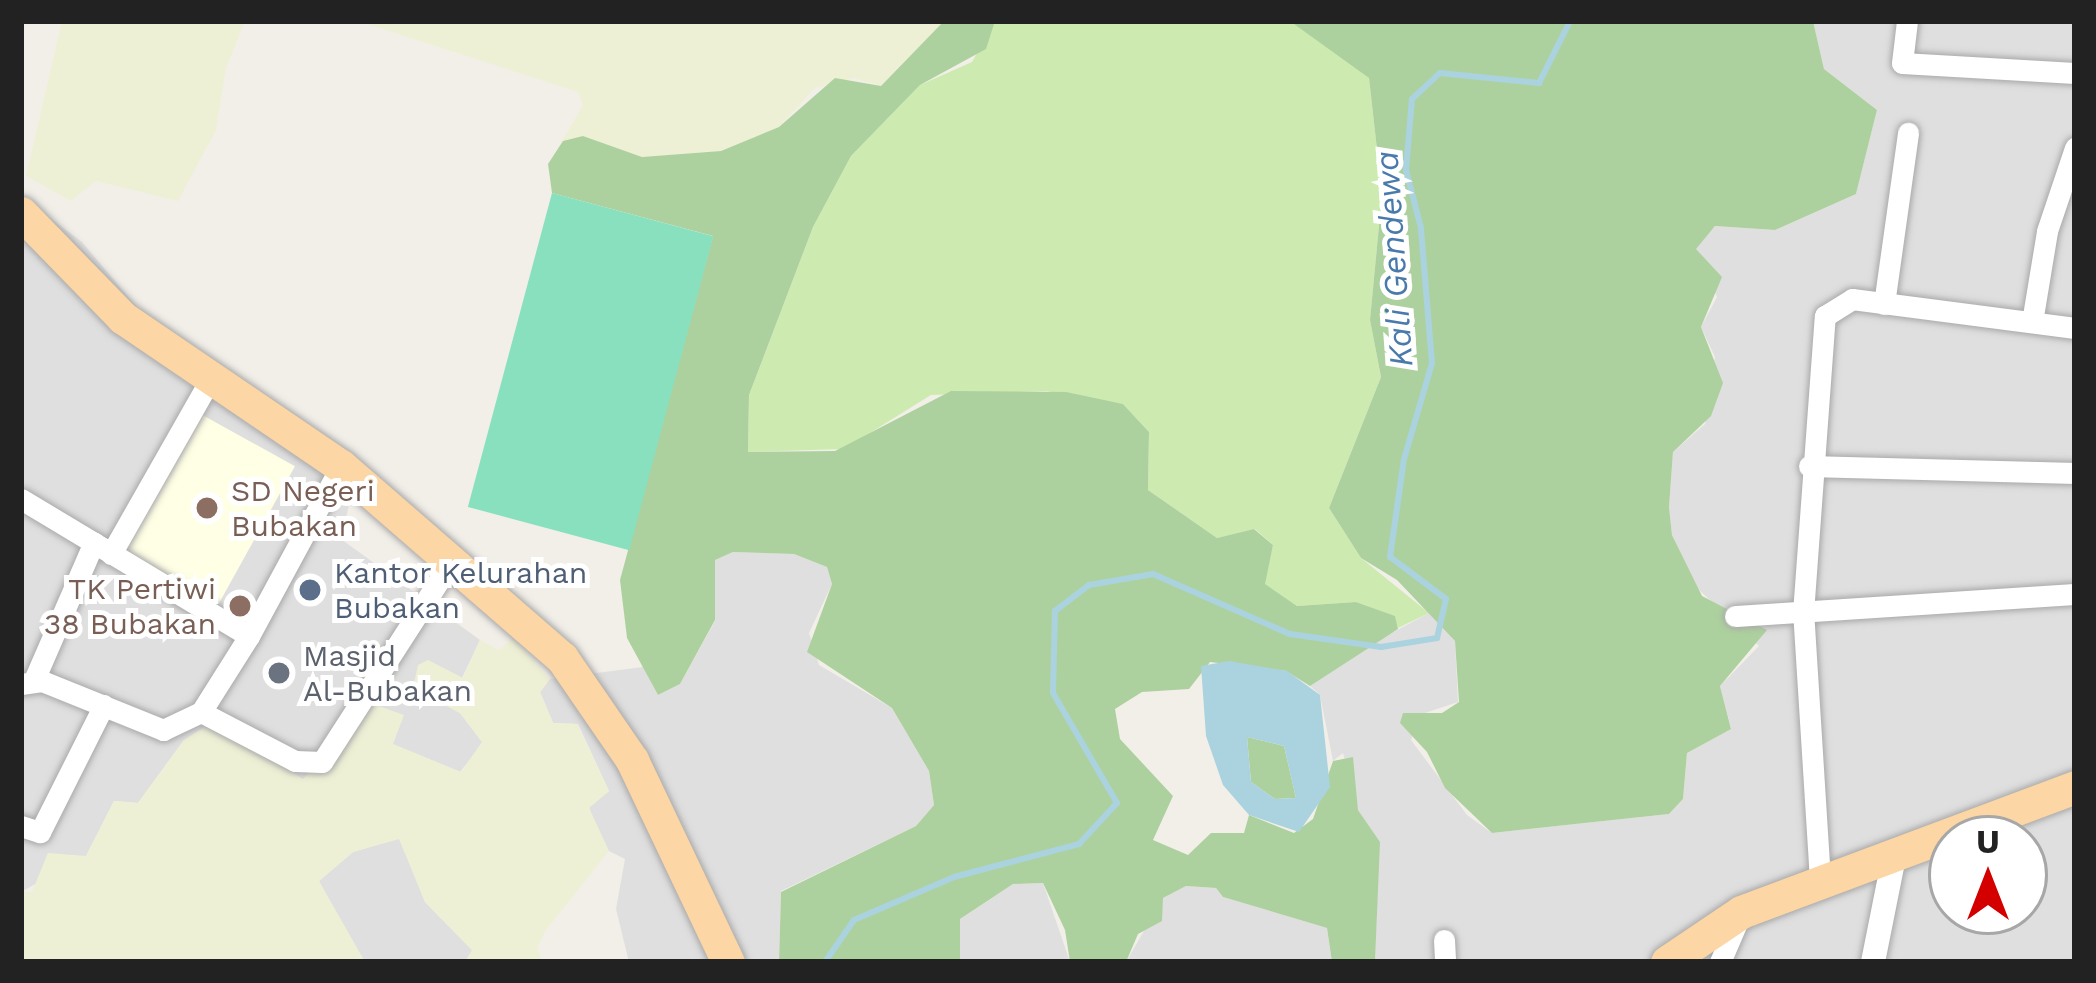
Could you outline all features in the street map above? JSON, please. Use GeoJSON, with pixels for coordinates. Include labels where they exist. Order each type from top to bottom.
{"type":"FeatureCollection","features":[{"type":"Feature","properties":{"kind":"main road"},"geometry":{"type":"LineString","coordinates":[[21,213],[123,318],[341,466],[562,658],[601,709],[728,962]]}},
{"type":"Feature","properties":{"kind":"main road"},"geometry":{"type":"LineString","coordinates":[[1667,962],[1742,912],[2075,788]]}},
{"type":"Feature","properties":{"kind":"street"},"geometry":{"type":"LineString","coordinates":[[1906,21],[1902,63],[2075,73]]}},
{"type":"Feature","properties":{"kind":"street"},"geometry":{"type":"LineString","coordinates":[[1884,304],[1909,133]]}},
{"type":"Feature","properties":{"kind":"street"},"geometry":{"type":"LineString","coordinates":[[2032,322],[2047,231],[2075,148]]}},
{"type":"Feature","properties":{"kind":"street"},"geometry":{"type":"LineString","coordinates":[[1820,880],[1803,613],[1809,466],[1825,316],[1839,301],[2075,328]]}},
{"type":"Feature","properties":{"kind":"street"},"geometry":{"type":"LineString","coordinates":[[211,378],[102,548],[27,682],[104,705],[156,731],[201,712],[249,636],[341,466]]}},
{"type":"Feature","properties":{"kind":"street"},"geometry":{"type":"LineString","coordinates":[[1809,466],[2075,473]]}},
{"type":"Feature","properties":{"kind":"street"},"geometry":{"type":"LineString","coordinates":[[21,499],[249,636]]}},
{"type":"Feature","properties":{"kind":"street"},"geometry":{"type":"LineString","coordinates":[[201,712],[295,761],[322,762],[452,560]]}},
{"type":"Feature","properties":{"kind":"street"},"geometry":{"type":"LineString","coordinates":[[1735,616],[2075,594]]}},
{"type":"Feature","properties":{"kind":"street"},"geometry":{"type":"LineString","coordinates":[[21,826],[40,832],[104,705]]}},
{"type":"Feature","properties":{"kind":"street"},"geometry":{"type":"LineString","coordinates":[[1874,962],[1895,852]]}},
{"type":"Feature","properties":{"kind":"street"},"geometry":{"type":"LineString","coordinates":[[1720,962],[1742,912]]}},
{"type":"Feature","properties":{"kind":"shaded area"},"geometry":{"type":"Polygon","coordinates":[[[62,21],[245,21],[226,68],[216,130],[178,201],[96,181],[71,201],[26,176],[62,21]]]}},
{"type":"Feature","properties":{"kind":"shaded area"},"geometry":{"type":"Polygon","coordinates":[[[358,21],[944,21],[881,86],[854,78],[815,88],[779,127],[721,151],[642,157],[583,136],[558,148],[583,105],[578,92],[358,21]]]}},
{"type":"Feature","properties":{"kind":"shaded area"},"geometry":{"type":"Polygon","coordinates":[[[1813,21],[2075,21],[2075,962],[1375,962],[1379,842],[1358,810],[1343,753],[1333,761],[1320,695],[1310,686],[1358,651],[1429,613],[1455,641],[1458,702],[1422,714],[1411,740],[1467,815],[1492,833],[1669,814],[1683,799],[1687,753],[1731,728],[1720,686],[1759,646],[1697,588],[1672,535],[1673,452],[1705,424],[1715,357],[1701,327],[1717,297],[1695,249],[1715,226],[1775,230],[1856,194],[1877,110],[1824,69],[1813,21]]]}},
{"type":"Feature","properties":{"kind":"shaded area"},"geometry":{"type":"Polygon","coordinates":[[[21,196],[82,242],[146,318],[359,462],[341,539],[480,640],[462,678],[413,687],[460,713],[483,743],[460,772],[392,744],[303,780],[280,764],[184,740],[138,803],[114,801],[86,856],[21,892],[21,196]]]}},
{"type":"Feature","properties":{"kind":"shaded area","name":"SD Negeri Bubakan"},"geometry":{"type":"Polygon","coordinates":[[[197,412],[295,466],[219,604],[121,549],[197,412]]]}},
{"type":"Feature","properties":{"kind":"shaded area"},"geometry":{"type":"Polygon","coordinates":[[[733,552],[794,554],[827,567],[832,584],[809,633],[819,665],[892,708],[929,771],[934,805],[916,826],[781,891],[779,962],[629,962],[616,909],[625,859],[603,848],[589,807],[609,791],[578,724],[553,723],[540,692],[550,679],[643,667],[658,695],[680,684],[715,621],[714,560],[733,552]]]}},
{"type":"Feature","properties":{"kind":"shaded area"},"geometry":{"type":"Polygon","coordinates":[[[513,638],[550,679],[540,692],[553,723],[577,724],[609,791],[589,808],[609,851],[546,930],[538,946],[542,962],[465,962],[472,950],[425,902],[399,839],[353,852],[319,881],[365,962],[21,962],[21,892],[32,892],[48,853],[86,856],[114,801],[138,803],[184,740],[211,723],[303,779],[370,703],[404,715],[393,744],[461,772],[482,742],[460,713],[413,688],[418,665],[428,660],[463,678],[480,640],[499,650],[513,638]]]}},
{"type":"Feature","properties":{"kind":"shaded area"},"geometry":{"type":"Polygon","coordinates":[[[400,838],[425,902],[473,951],[465,962],[365,962],[345,935],[319,881],[353,852],[400,838]]]}},
{"type":"Feature","properties":{"kind":"shaded area"},"geometry":{"type":"Polygon","coordinates":[[[1043,883],[1070,962],[960,962],[960,919],[1013,884],[1043,883]]]}},
{"type":"Feature","properties":{"kind":"shaded area"},"geometry":{"type":"Polygon","coordinates":[[[1186,886],[1216,888],[1223,897],[1327,928],[1332,962],[1126,962],[1163,898],[1186,886]]]}},
{"type":"Feature","properties":{"kind":"green space"},"geometry":{"type":"Polygon","coordinates":[[[944,21],[995,21],[986,49],[920,85],[851,156],[813,227],[749,395],[748,452],[835,451],[951,391],[1066,392],[1123,404],[1149,432],[1148,490],[1217,538],[1254,529],[1273,545],[1265,584],[1297,606],[1356,602],[1395,616],[1398,629],[1310,686],[1286,671],[1210,662],[1189,689],[1142,692],[1115,709],[1120,739],[1173,796],[1153,840],[1188,855],[1211,833],[1244,833],[1249,815],[1294,833],[1313,819],[1333,761],[1353,757],[1358,810],[1380,842],[1375,962],[1332,962],[1327,928],[1223,897],[1216,888],[1186,886],[1163,898],[1162,921],[1138,934],[1126,962],[1070,962],[1065,930],[1043,883],[1013,884],[960,919],[960,962],[779,962],[781,892],[916,826],[934,805],[929,771],[892,708],[807,652],[832,584],[827,567],[794,554],[733,552],[715,560],[715,620],[680,684],[658,695],[627,638],[620,580],[713,236],[552,193],[548,164],[563,141],[583,136],[642,157],[721,151],[779,127],[835,78],[881,86],[944,21]]]}},
{"type":"Feature","properties":{"kind":"green space"},"geometry":{"type":"Polygon","coordinates":[[[995,21],[1296,21],[1369,78],[1382,194],[1370,320],[1381,377],[1329,508],[1361,558],[1429,613],[1398,628],[1394,616],[1356,602],[1297,606],[1264,584],[1273,545],[1255,529],[1217,538],[1148,490],[1149,432],[1123,404],[1046,391],[931,395],[844,449],[748,452],[749,395],[813,227],[851,156],[920,85],[972,62],[995,21]]]}},
{"type":"Feature","properties":{"kind":"green space"},"geometry":{"type":"Polygon","coordinates":[[[1813,21],[1824,69],[1877,110],[1856,194],[1775,230],[1715,226],[1696,249],[1722,277],[1701,327],[1723,383],[1711,416],[1673,452],[1669,507],[1672,535],[1702,596],[1767,630],[1720,686],[1731,729],[1687,753],[1683,799],[1669,814],[1492,833],[1445,788],[1427,752],[1400,723],[1403,713],[1442,713],[1459,702],[1455,641],[1397,580],[1361,558],[1329,508],[1381,377],[1370,320],[1382,194],[1369,78],[1294,24],[1813,21]]]}},
{"type":"Feature","properties":{"kind":"green space"},"geometry":{"type":"Polygon","coordinates":[[[552,193],[713,236],[629,550],[468,507],[552,193]]]}},
{"type":"Feature","properties":{"kind":"green space"},"geometry":{"type":"Polygon","coordinates":[[[1247,737],[1284,746],[1296,798],[1275,799],[1251,782],[1247,737]]]}},
{"type":"Feature","properties":{"kind":"water"},"geometry":{"type":"Polygon","coordinates":[[[1229,661],[1287,671],[1320,695],[1330,787],[1299,832],[1249,815],[1223,785],[1206,736],[1201,666],[1229,661]],[[1247,737],[1251,782],[1275,799],[1296,798],[1284,746],[1247,737]]]}},
{"type":"Feature","properties":{"kind":"waterway","name":"Kali Gendewa"},"geometry":{"type":"LineString","coordinates":[[825,962],[854,920],[954,877],[1079,844],[1117,803],[1053,693],[1055,611],[1089,585],[1153,574],[1290,634],[1381,647],[1437,638],[1446,599],[1390,557],[1404,459],[1432,363],[1421,228],[1406,170],[1412,99],[1440,73],[1539,83],[1570,21]]}},
{"type":"Feature","properties":{"kind":"place","name":"SD Negeri Bubakan"},"geometry":{"type":"Point","coordinates":[207,508]}},
{"type":"Feature","properties":{"kind":"place","name":"Kantor Kelurahan Bubakan"},"geometry":{"type":"Point","coordinates":[310,590]}},
{"type":"Feature","properties":{"kind":"place","name":"TK Pertiwi 38 Bubakan"},"geometry":{"type":"Point","coordinates":[240,606]}},
{"type":"Feature","properties":{"kind":"place","name":"Masjid Al-Bubakan"},"geometry":{"type":"Point","coordinates":[279,673]}}]}
